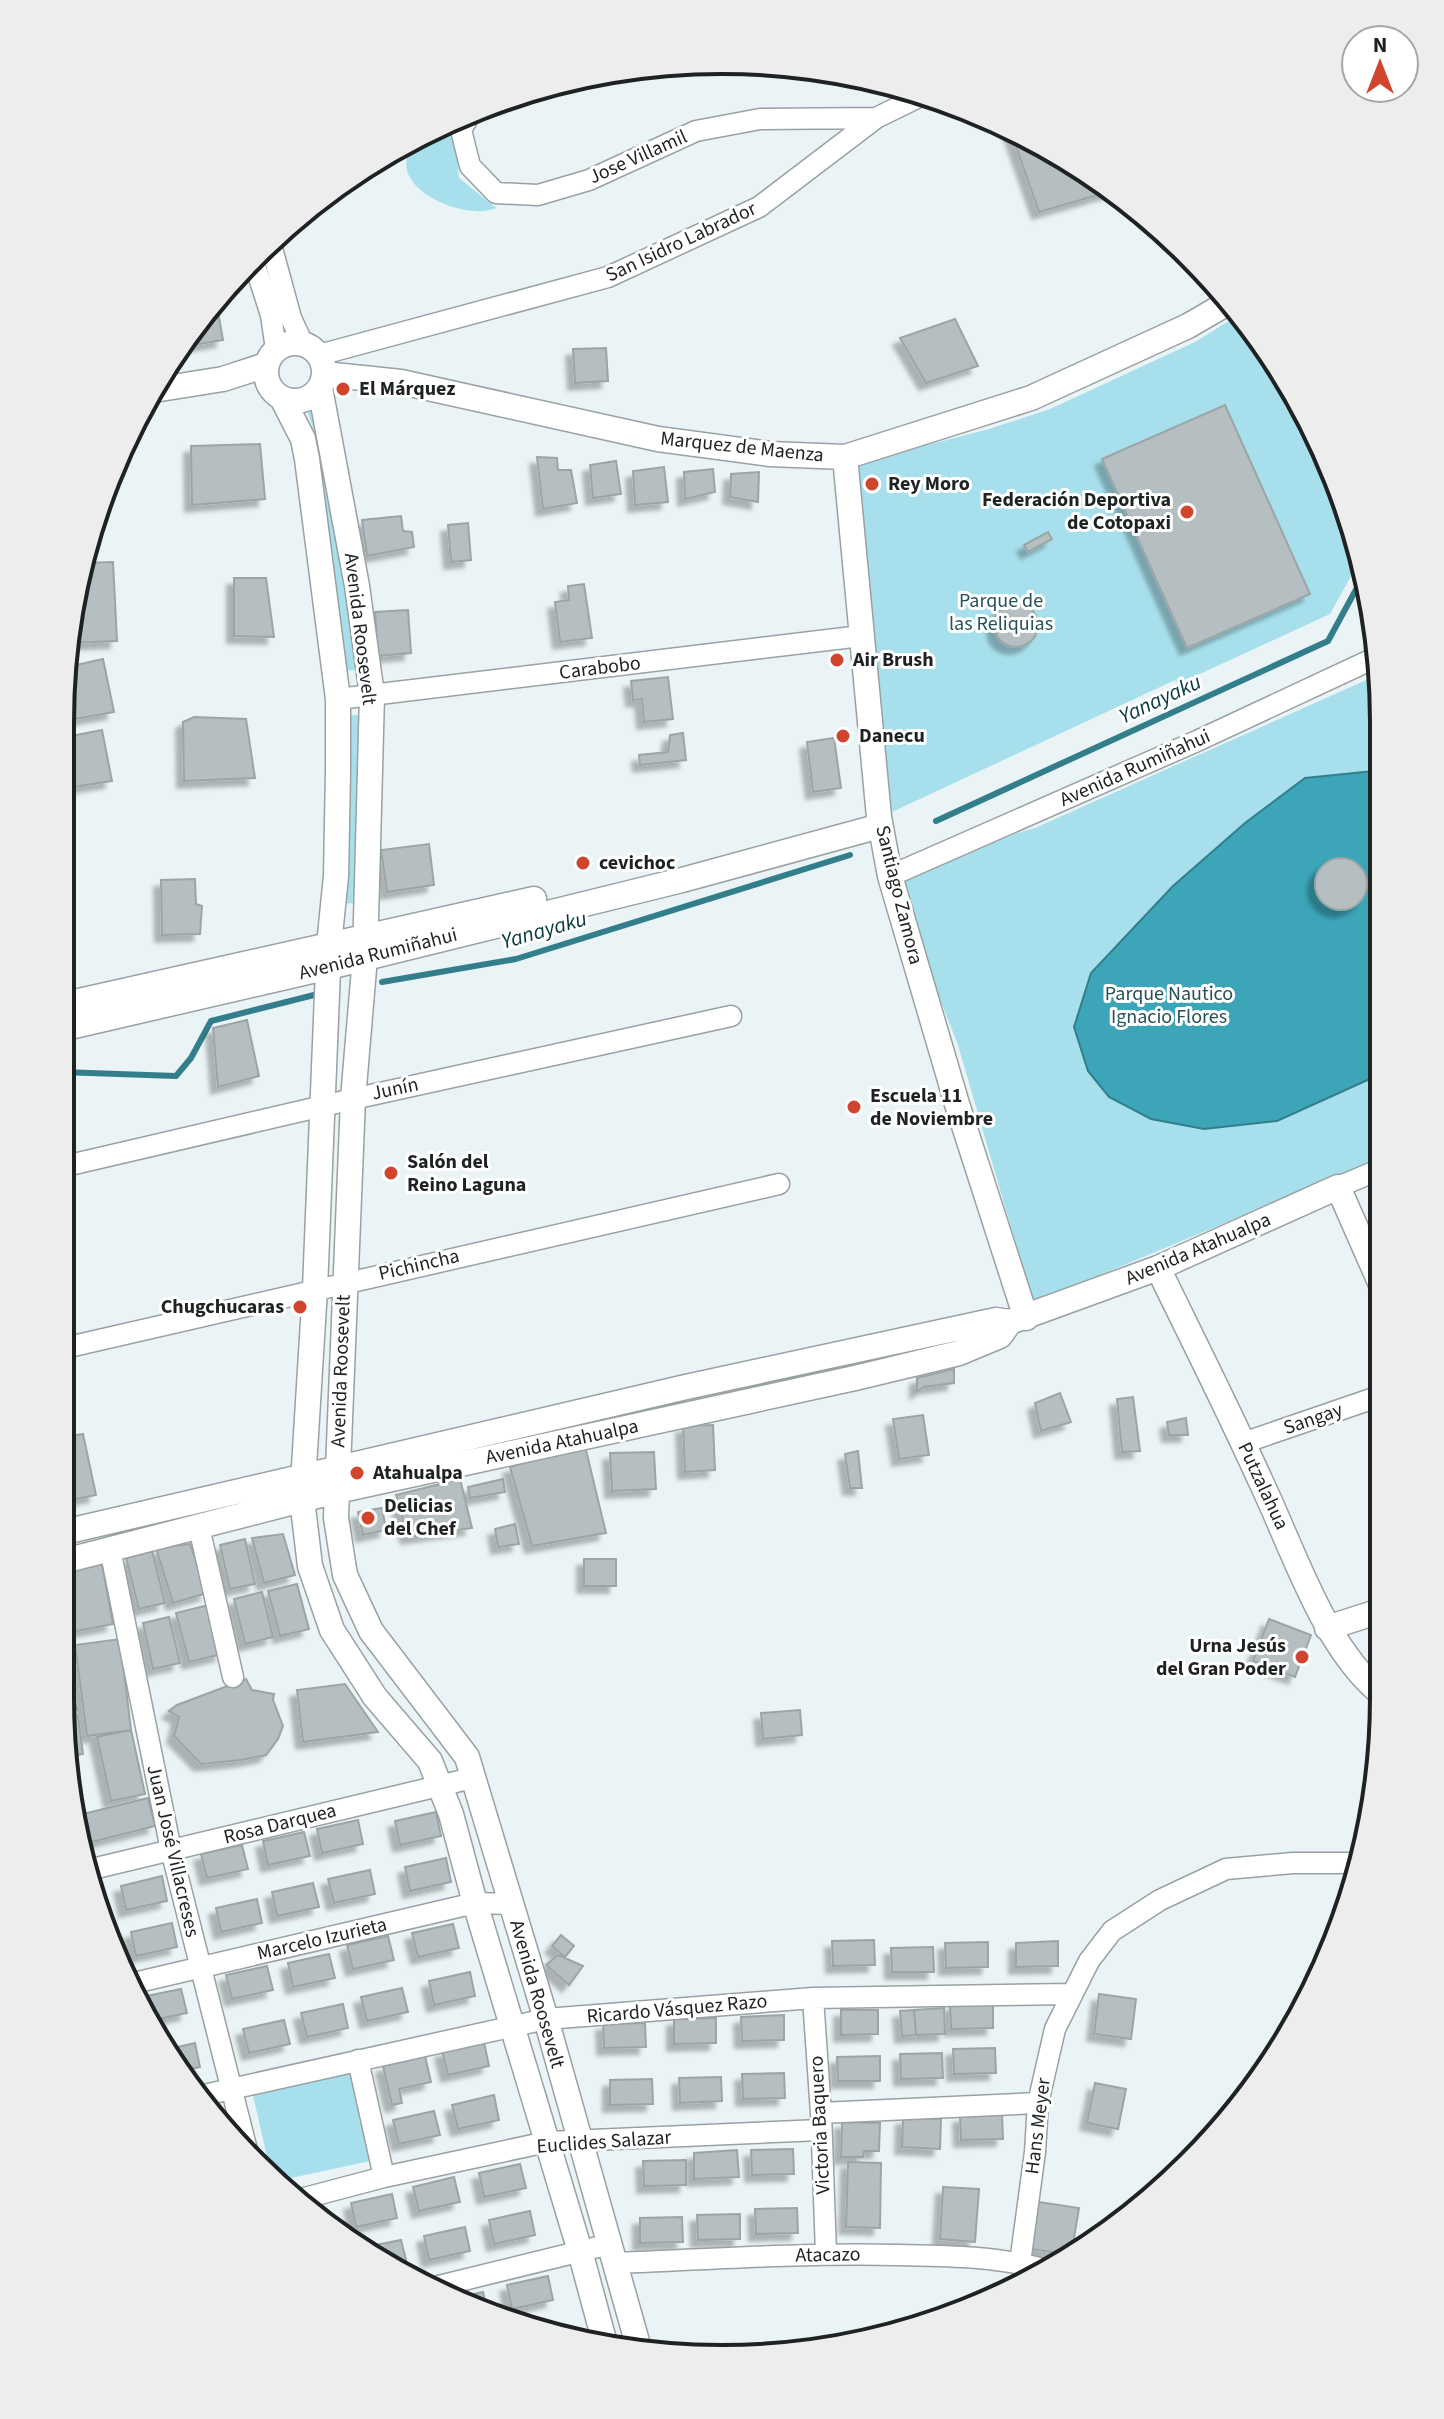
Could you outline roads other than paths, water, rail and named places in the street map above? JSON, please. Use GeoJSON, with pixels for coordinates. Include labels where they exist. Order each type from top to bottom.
{"type":"FeatureCollection","features":[{"type":"Feature","properties":{"kind":"street","name":"San Isidro Labrador"},"geometry":{"type":"LineString","coordinates":[[316,365],[608,277],[759,207],[876,118],[909,102]]}},
{"type":"Feature","properties":{"kind":"street","name":"Jose Villamil"},"geometry":{"type":"LineString","coordinates":[[462,129],[470,166],[496,193],[538,195],[589,180],[696,131],[760,119],[876,118]]}},
{"type":"Feature","properties":{"kind":"street","name":"Avenida Roosevelt"},"geometry":{"type":"LineString","coordinates":[[274,255],[291,318],[316,365],[357,586],[372,695],[365,947],[353,1099],[337,1478],[336,1518],[345,1575],[371,1631],[467,1757],[546,2019],[636,2339]]}},
{"type":"Feature","properties":{"kind":"street","name":"Avenida Roosevelt"},"geometry":{"type":"LineString","coordinates":[[257,271],[271,315],[273,373],[303,439],[307,459],[338,699],[336,876],[329,956],[315,1289],[302,1499],[310,1566],[332,1630],[375,1697],[430,1761],[451,1814],[602,2334]]}},
{"type":"Feature","properties":{"kind":"street","name":"Marquez de Maenza"},"geometry":{"type":"LineString","coordinates":[[167,388],[273,373],[294,343],[316,365],[658,439],[770,454],[845,457],[1031,398],[1188,326],[1219,308]]}},
{"type":"Feature","properties":{"kind":"street","name":"Marquez de Maenza"},"geometry":{"type":"LineString","coordinates":[[273,373],[293,401],[303,400],[312,395],[316,365]]}},
{"type":"Feature","properties":{"kind":"street","name":"Santiago Zamora"},"geometry":{"type":"LineString","coordinates":[[845,457],[880,825],[889,873],[1018,1320]]}},
{"type":"Feature","properties":{"kind":"street","name":"Carabobo"},"geometry":{"type":"LineString","coordinates":[[338,699],[861,636]]}},
{"type":"Feature","properties":{"kind":"street","name":"Avenida Rumiñahui"},"geometry":{"type":"LineString","coordinates":[[889,873],[1197,741],[1367,662]]}},
{"type":"Feature","properties":{"kind":"street","name":"Avenida Rumiñahui"},"geometry":{"type":"LineString","coordinates":[[74,1025],[160,995],[880,825]]}},
{"type":"Feature","properties":{"kind":"street","name":"Avenida Rumiñahui"},"geometry":{"type":"LineString","coordinates":[[74,1004],[160,995]]}},
{"type":"Feature","properties":{"kind":"street","name":"Junín"},"geometry":{"type":"LineString","coordinates":[[74,1164],[731,1016]]}},
{"type":"Feature","properties":{"kind":"street"},"geometry":{"type":"LineString","coordinates":[[327,1018],[360,1017]]}},
{"type":"Feature","properties":{"kind":"street","name":"Avenida Atahualpa"},"geometry":{"type":"LineString","coordinates":[[74,1558],[302,1499],[337,1478],[844,1351],[996,1320],[1018,1320],[1158,1268],[1370,1173]]}},
{"type":"Feature","properties":{"kind":"street","name":"Pichincha"},"geometry":{"type":"LineString","coordinates":[[74,1346],[779,1184]]}},
{"type":"Feature","properties":{"kind":"street"},"geometry":{"type":"LineString","coordinates":[[1338,1187],[1370,1260]]}},
{"type":"Feature","properties":{"kind":"street","name":"Putzalahua"},"geometry":{"type":"LineString","coordinates":[[1158,1268],[1243,1443],[1327,1628],[1370,1685]]}},
{"type":"Feature","properties":{"kind":"street","name":"Sangay"},"geometry":{"type":"LineString","coordinates":[[1243,1443],[1370,1399]]}},
{"type":"Feature","properties":{"kind":"street","name":"Avenida Atahualpa"},"geometry":{"type":"LineString","coordinates":[[74,1530],[304,1474],[337,1478]]}},
{"type":"Feature","properties":{"kind":"street"},"geometry":{"type":"LineString","coordinates":[[199,1527],[233,1677]]}},
{"type":"Feature","properties":{"kind":"street","name":"Juan José Villacreses"},"geometry":{"type":"LineString","coordinates":[[110,1549],[171,1850],[242,2131]]}},
{"type":"Feature","properties":{"kind":"street"},"geometry":{"type":"LineString","coordinates":[[1327,1628],[1370,1614]]}},
{"type":"Feature","properties":{"kind":"street","name":"Rosa Darquea"},"geometry":{"type":"LineString","coordinates":[[97,1868],[472,1778]]}},
{"type":"Feature","properties":{"kind":"street","name":"Hans Meyer"},"geometry":{"type":"LineString","coordinates":[[1029,2266],[1038,2103],[1055,2029],[1089,1961],[1112,1931],[1160,1900],[1226,1869],[1293,1863],[1348,1863]]}},
{"type":"Feature","properties":{"kind":"street","name":"Marcelo Izurieta"},"geometry":{"type":"LineString","coordinates":[[140,1982],[475,1903],[511,1904]]}},
{"type":"Feature","properties":{"kind":"street","name":"Ricardo Vásquez Razo"},"geometry":{"type":"LineString","coordinates":[[210,2094],[546,2019],[813,1998],[1072,1994]]}},
{"type":"Feature","properties":{"kind":"street","name":"Victoria Baquero"},"geometry":{"type":"LineString","coordinates":[[813,1998],[826,2253]]}},
{"type":"Feature","properties":{"kind":"street"},"geometry":{"type":"LineString","coordinates":[[358,2060],[384,2177]]}},
{"type":"Feature","properties":{"kind":"street","name":"Euclides Salazar"},"geometry":{"type":"LineString","coordinates":[[310,2196],[384,2177],[547,2142],[1038,2103]]}},
{"type":"Feature","properties":{"kind":"street","name":"Atacazo"},"geometry":{"type":"LineString","coordinates":[[448,2284],[580,2251],[613,2254],[965,2256],[1029,2266]]}},
{"type":"Feature","properties":{"kind":"waterway","name":"Yanayaku"},"geometry":{"type":"LineString","coordinates":[[936,821],[1328,641],[1356,589]]}},
{"type":"Feature","properties":{"kind":"waterway","name":"Yanayaku"},"geometry":{"type":"LineString","coordinates":[[382,982],[516,959],[850,855]]}},
{"type":"Feature","properties":{"kind":"waterway","name":"Yanayaku"},"geometry":{"type":"LineString","coordinates":[[74,1072],[176,1076],[191,1058],[211,1021],[314,995]]}},
{"type":"Feature","properties":{"kind":"place","name":"El Márquez"},"geometry":{"type":"Point","coordinates":[343,389]}},
{"type":"Feature","properties":{"kind":"place","name":"Rey Moro"},"geometry":{"type":"Point","coordinates":[872,484]}},
{"type":"Feature","properties":{"kind":"place","name":"Federación Deportiva de Cotopaxi"},"geometry":{"type":"Point","coordinates":[1187,512]}},
{"type":"Feature","properties":{"kind":"place","name":"Air Brush"},"geometry":{"type":"Point","coordinates":[837,660]}},
{"type":"Feature","properties":{"kind":"place","name":"Danecu"},"geometry":{"type":"Point","coordinates":[843,736]}},
{"type":"Feature","properties":{"kind":"place","name":"cevichoc"},"geometry":{"type":"Point","coordinates":[583,863]}},
{"type":"Feature","properties":{"kind":"place","name":"Escuela 11 de Noviembre"},"geometry":{"type":"Point","coordinates":[854,1107]}},
{"type":"Feature","properties":{"kind":"place","name":"Salón del Reino Laguna"},"geometry":{"type":"Point","coordinates":[391,1173]}},
{"type":"Feature","properties":{"kind":"place","name":"Chugchucaras"},"geometry":{"type":"Point","coordinates":[300,1307]}},
{"type":"Feature","properties":{"kind":"place","name":"Atahualpa"},"geometry":{"type":"Point","coordinates":[357,1473]}},
{"type":"Feature","properties":{"kind":"place","name":"Delicias del Chef"},"geometry":{"type":"Point","coordinates":[368,1518]}},
{"type":"Feature","properties":{"kind":"place","name":"Urna Jesús del Gran Poder"},"geometry":{"type":"Point","coordinates":[1302,1657]}},
{"type":"Feature","properties":{"kind":"park label","name":"Parque de las Reliquias"},"geometry":{"type":"Point","coordinates":[1001,612]}},
{"type":"Feature","properties":{"kind":"park label","name":"Parque Nautico Ignacio Flores"},"geometry":{"type":"Point","coordinates":[1169,1006]}}]}
